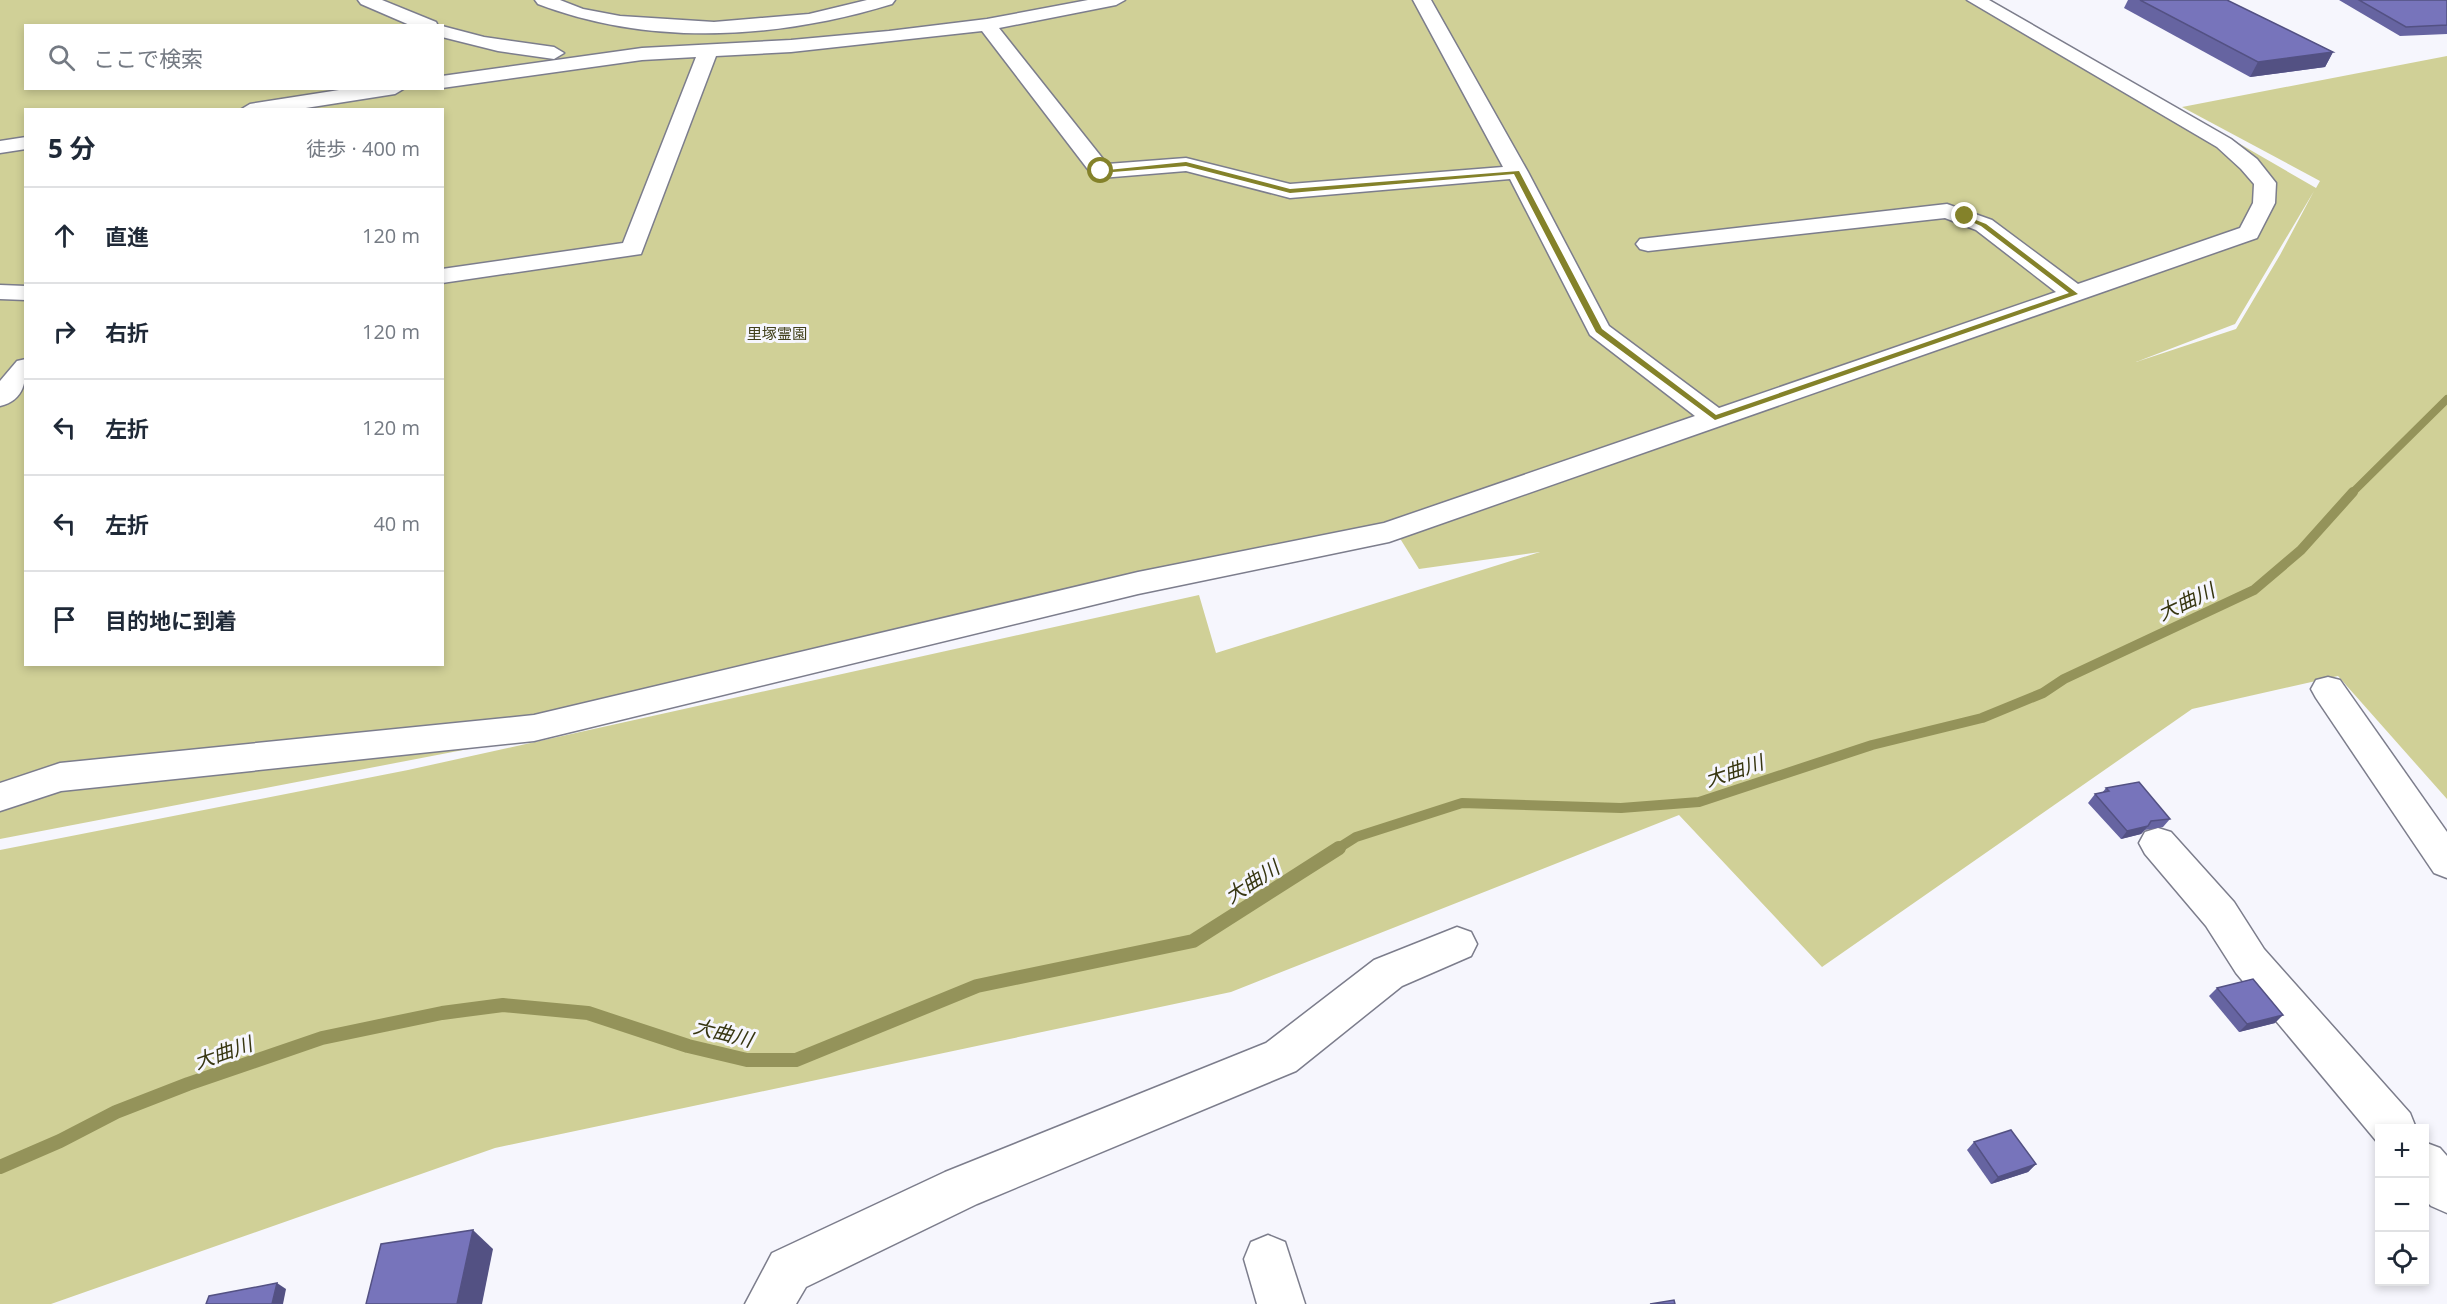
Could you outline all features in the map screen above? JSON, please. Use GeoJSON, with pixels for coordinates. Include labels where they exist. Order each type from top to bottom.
{"type":"FeatureCollection","features":[{"type":"Feature","properties":{"kind":"street"},"geometry":{"type":"LineString","coordinates":[[367,0],[424,24]]}},
{"type":"Feature","properties":{"kind":"street"},"geometry":{"type":"LineString","coordinates":[[544,0],[593,18],[662,27],[793,21],[842,12],[886,0]]}},
{"type":"Feature","properties":{"kind":"street"},"geometry":{"type":"LineString","coordinates":[[444,82],[642,54],[792,46],[987,25],[1116,0]]}},
{"type":"Feature","properties":{"kind":"street"},"geometry":{"type":"LineString","coordinates":[[1422,0],[1599,330],[1715,418]]}},
{"type":"Feature","properties":{"kind":"street"},"geometry":{"type":"LineString","coordinates":[[0,797],[60,777],[534,728],[1138,583],[1389,532],[2249,234],[2264,203],[2265,183],[2249,164],[2224,143],[1976,0]]}},
{"type":"Feature","properties":{"kind":"street"},"geometry":{"type":"LineString","coordinates":[[792,46],[793,21]]}},
{"type":"Feature","properties":{"kind":"street"},"geometry":{"type":"LineString","coordinates":[[987,25],[1047,106],[1101,171],[1186,164],[1290,191],[1516,172]]}},
{"type":"Feature","properties":{"kind":"street"},"geometry":{"type":"LineString","coordinates":[[444,32],[504,48],[595,60]]}},
{"type":"Feature","properties":{"kind":"street"},"geometry":{"type":"LineString","coordinates":[[450,54],[465,39]]}},
{"type":"Feature","properties":{"kind":"street"},"geometry":{"type":"LineString","coordinates":[[444,276],[633,249],[708,51]]}},
{"type":"Feature","properties":{"kind":"street"},"geometry":{"type":"LineString","coordinates":[[263,108],[382,90]]}},
{"type":"Feature","properties":{"kind":"street"},"geometry":{"type":"LineString","coordinates":[[0,147],[24,143]]}},
{"type":"Feature","properties":{"kind":"street"},"geometry":{"type":"LineString","coordinates":[[1648,244],[1947,211],[1984,225],[2074,294]]}},
{"type":"Feature","properties":{"kind":"street"},"geometry":{"type":"LineString","coordinates":[[0,292],[24,293]]}},
{"type":"Feature","properties":{"kind":"street"},"geometry":{"type":"LineString","coordinates":[[0,398],[24,369]]}},
{"type":"Feature","properties":{"kind":"street"},"geometry":{"type":"LineString","coordinates":[[2328,689],[2447,862]]}},
{"type":"Feature","properties":{"kind":"street"},"geometry":{"type":"LineString","coordinates":[[2158,843],[2220,914],[2250,961],[2391,1124]]}},
{"type":"Feature","properties":{"kind":"street"},"geometry":{"type":"LineString","coordinates":[[769,1304],[789,1270],[962,1188],[1281,1057],[1388,973],[1457,944]]}},
{"type":"Feature","properties":{"kind":"street"},"geometry":{"type":"LineString","coordinates":[[2429,1170],[2447,1190]]}},
{"type":"Feature","properties":{"kind":"street"},"geometry":{"type":"LineString","coordinates":[[1268,1259],[1281,1304]]}},
{"type":"Feature","properties":{"kind":"green space","name":"里塚霊園"},"geometry":{"type":"Polygon","coordinates":[[[0,0],[1991,0],[2316,188],[2320,181],[2182,107],[2447,56],[2447,799],[2338,676],[2192,709],[1822,967],[1679,815],[1231,992],[495,1148],[51,1304],[0,1304],[0,850],[408,770],[1199,595],[1216,653],[1540,552],[1419,569],[1396,532],[510,741],[0,839],[0,0]],[[2314,191],[2235,324],[2136,362],[2236,329],[2280,255],[2314,191]]]}},
{"type":"Feature","properties":{"kind":"building"},"geometry":{"type":"Polygon","coordinates":[[[2140,0],[2227,0],[2333,52],[2258,62],[2140,0]]]}},
{"type":"Feature","properties":{"kind":"building"},"geometry":{"type":"Polygon","coordinates":[[[2359,0],[2447,0],[2447,25],[2406,27],[2359,0]]]}},
{"type":"Feature","properties":{"kind":"building"},"geometry":{"type":"Polygon","coordinates":[[[2139,782],[2170,819],[2151,821],[2148,826],[2127,831],[2095,794],[2109,791],[2106,788],[2139,782]]]}},
{"type":"Feature","properties":{"kind":"building"},"geometry":{"type":"Polygon","coordinates":[[[2253,979],[2283,1015],[2247,1024],[2217,988],[2253,979]]]}},
{"type":"Feature","properties":{"kind":"building"},"geometry":{"type":"Polygon","coordinates":[[[2011,1130],[2036,1164],[1998,1177],[1974,1142],[2011,1130]]]}},
{"type":"Feature","properties":{"kind":"building"},"geometry":{"type":"Polygon","coordinates":[[[473,1230],[457,1304],[366,1304],[381,1244],[473,1230]]]}},
{"type":"Feature","properties":{"kind":"building"},"geometry":{"type":"Polygon","coordinates":[[[277,1283],[272,1304],[206,1304],[209,1296],[277,1283]]]}},
{"type":"Feature","properties":{"kind":"building"},"geometry":{"type":"Polygon","coordinates":[[[1674,1300],[1675,1304],[1650,1304],[1674,1300]]]}},
{"type":"Feature","properties":{"kind":"waterway","name":"大曲川"},"geometry":{"type":"LineString","coordinates":[[2353,492],[2447,399]]}},
{"type":"Feature","properties":{"kind":"waterway","name":"大曲川"},"geometry":{"type":"LineString","coordinates":[[1337,849],[1356,837],[1462,803],[1621,808],[1699,802],[1872,745],[1982,718],[2043,693],[2064,679],[2254,590],[2301,550],[2353,492]]}},
{"type":"Feature","properties":{"kind":"waterway","name":"大曲川"},"geometry":{"type":"LineString","coordinates":[[0,1167],[60,1141],[116,1112],[188,1084],[322,1038],[442,1013],[503,1005],[588,1013],[688,1046],[747,1060],[796,1060],[977,986],[1193,941],[1339,848]]}},
{"type":"Feature","properties":{"kind":"route"},"geometry":{"type":"LineString","coordinates":[[1101,171],[1186,164],[1290,191],[1516,172],[1599,330],[1715,418],[2074,294],[1984,225],[1965,216]]}}]}
